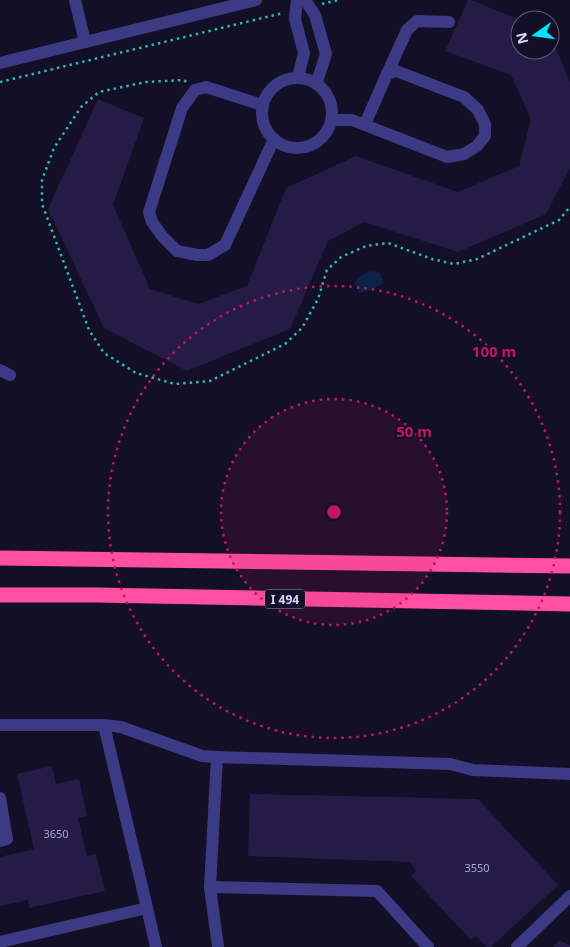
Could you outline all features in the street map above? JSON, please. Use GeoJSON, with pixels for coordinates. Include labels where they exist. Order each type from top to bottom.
{"type":"FeatureCollection","features":[{"type":"Feature","properties":{"kind":"highway"},"geometry":{"type":"LineString","coordinates":[[0,558],[570,566]]}},
{"type":"Feature","properties":{"kind":"highway","name":"I 494"},"geometry":{"type":"LineString","coordinates":[[0,595],[96,595],[570,604]]}},
{"type":"Feature","properties":{"kind":"street"},"geometry":{"type":"LineString","coordinates":[[75,0],[85,42]]}},
{"type":"Feature","properties":{"kind":"street"},"geometry":{"type":"LineString","coordinates":[[0,63],[256,0]]}},
{"type":"Feature","properties":{"kind":"street"},"geometry":{"type":"LineString","coordinates":[[308,3],[315,15],[326,54],[317,82]]}},
{"type":"Feature","properties":{"kind":"street"},"geometry":{"type":"LineString","coordinates":[[297,5],[295,19],[304,53],[298,77]]}},
{"type":"Feature","properties":{"kind":"street"},"geometry":{"type":"LineString","coordinates":[[364,124],[407,30],[417,21],[449,22]]}},
{"type":"Feature","properties":{"kind":"street"},"geometry":{"type":"LineString","coordinates":[[332,120],[352,120],[447,158],[464,154],[477,146],[485,136],[485,124],[478,110],[464,97],[396,72],[387,74]]}},
{"type":"Feature","properties":{"kind":"street"},"geometry":{"type":"LineString","coordinates":[[298,77],[317,82],[328,96],[332,108],[332,120],[327,131],[319,140],[308,146],[296,148],[284,146],[274,139],[266,129],[262,116],[262,105],[267,94],[275,84],[286,79],[298,77]]}},
{"type":"Feature","properties":{"kind":"street"},"geometry":{"type":"LineString","coordinates":[[262,105],[206,87],[195,90],[182,108],[149,212],[152,222],[163,237],[177,250],[198,255],[208,255],[224,245],[274,139]]}},
{"type":"Feature","properties":{"kind":"street"},"geometry":{"type":"LineString","coordinates":[[0,725],[104,725],[121,727],[202,756],[450,764],[473,770],[570,774]]}},
{"type":"Feature","properties":{"kind":"street"},"geometry":{"type":"LineString","coordinates":[[104,725],[156,947]]}},
{"type":"Feature","properties":{"kind":"street"},"geometry":{"type":"LineString","coordinates":[[217,756],[210,887],[218,947]]}},
{"type":"Feature","properties":{"kind":"street"},"geometry":{"type":"LineString","coordinates":[[0,798],[7,839],[0,841]]}},
{"type":"Feature","properties":{"kind":"street"},"geometry":{"type":"LineString","coordinates":[[210,887],[377,891],[428,947]]}},
{"type":"Feature","properties":{"kind":"street"},"geometry":{"type":"LineString","coordinates":[[517,947],[570,896]]}},
{"type":"Feature","properties":{"kind":"street"},"geometry":{"type":"LineString","coordinates":[[0,942],[147,908]]}},
{"type":"Feature","properties":{"kind":"path"},"geometry":{"type":"LineString","coordinates":[[308,3],[338,0]]}},
{"type":"Feature","properties":{"kind":"path"},"geometry":{"type":"LineString","coordinates":[[0,82],[297,5]]}},
{"type":"Feature","properties":{"kind":"water"},"geometry":{"type":"Polygon","coordinates":[[[370,271],[380,273],[384,283],[359,293],[355,283],[359,277],[370,271]]]}},
{"type":"Feature","properties":{"kind":"building"},"geometry":{"type":"Polygon","coordinates":[[[468,0],[471,0],[510,16],[510,60],[560,60],[560,58],[570,82],[570,168],[546,214],[458,252],[364,222],[328,241],[290,329],[187,371],[104,328],[48,209],[98,99],[144,118],[113,205],[150,289],[198,304],[247,286],[286,188],[356,156],[458,192],[519,166],[531,119],[511,75],[445,51],[468,0]]]}},
{"type":"Feature","properties":{"kind":"building"},"geometry":{"type":"Polygon","coordinates":[[[52,766],[56,784],[79,779],[87,816],[78,818],[87,856],[96,854],[105,891],[29,908],[28,900],[0,906],[0,857],[34,849],[17,774],[52,766]]]}},
{"type":"Feature","properties":{"kind":"building"},"geometry":{"type":"Polygon","coordinates":[[[250,794],[478,799],[558,885],[491,947],[487,947],[476,936],[471,940],[411,876],[416,871],[410,862],[248,856],[250,794]]]}},
{"type":"Feature","properties":{"kind":"building"},"geometry":{"type":"Polygon","coordinates":[[[559,940],[570,945],[570,947],[553,947],[559,940]]]}}]}
